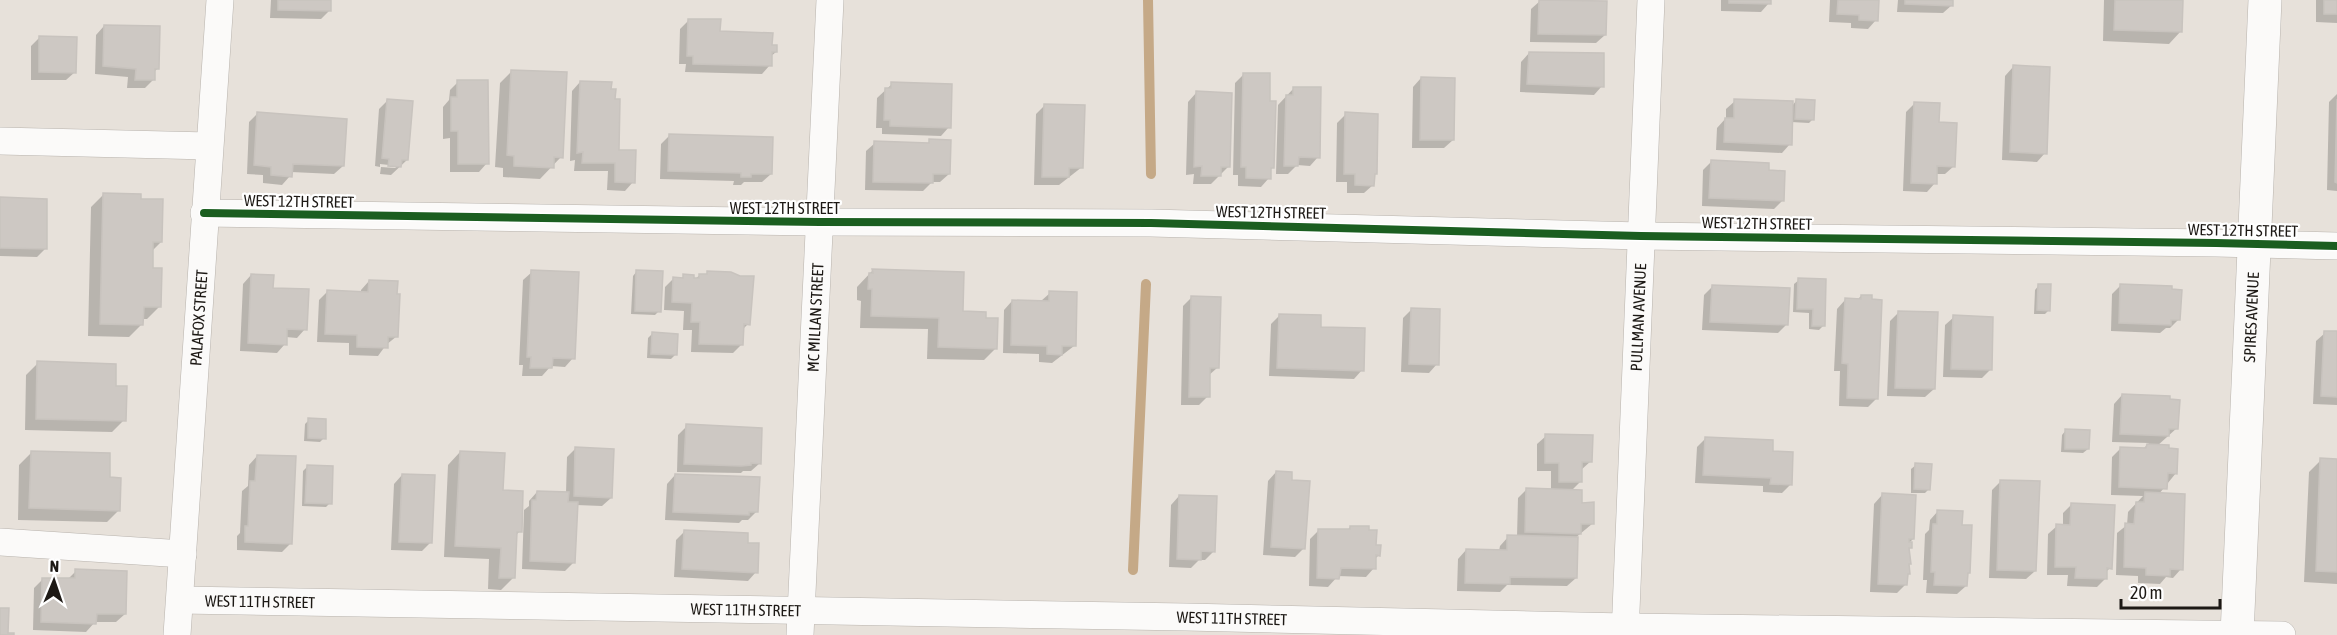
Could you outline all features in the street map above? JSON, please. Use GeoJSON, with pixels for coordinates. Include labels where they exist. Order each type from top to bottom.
{"type":"FeatureCollection","features":[{"type":"Feature","properties":{"kind":"main road","name":"SPIRES AVENUE"},"geometry":{"type":"LineString","coordinates":[[2237,634],[2265,0]]}},
{"type":"Feature","properties":{"kind":"street","name":"PALAFOX STREET"},"geometry":{"type":"LineString","coordinates":[[177,635],[220,0]]}},
{"type":"Feature","properties":{"kind":"street","name":"MC MILLAN STREET"},"geometry":{"type":"LineString","coordinates":[[801,624],[830,0]]}},
{"type":"Feature","properties":{"kind":"street","name":"PULLMAN AVENUE"},"geometry":{"type":"LineString","coordinates":[[1625,631],[1652,0]]}},
{"type":"Feature","properties":{"kind":"street"},"geometry":{"type":"LineString","coordinates":[[0,141],[209,146]]}},
{"type":"Feature","properties":{"kind":"street","name":"WEST 12TH STREET"},"geometry":{"type":"LineString","coordinates":[[204,213],[820,222],[1163,223],[1641,236],[2337,246]]}},
{"type":"Feature","properties":{"kind":"street"},"geometry":{"type":"LineString","coordinates":[[0,542],[183,554]]}},
{"type":"Feature","properties":{"kind":"street","name":"WEST 11TH STREET"},"geometry":{"type":"LineString","coordinates":[[180,600],[801,624],[1186,617],[1625,631],[2282,635]]}},
{"type":"Feature","properties":{"kind":"building"},"geometry":{"type":"Polygon","coordinates":[[[278,0],[331,0],[331,11],[278,10],[278,0]]]}},
{"type":"Feature","properties":{"kind":"building"},"geometry":{"type":"Polygon","coordinates":[[[1539,0],[1607,1],[1606,35],[1538,34],[1539,0]]]}},
{"type":"Feature","properties":{"kind":"building"},"geometry":{"type":"Polygon","coordinates":[[[1729,0],[1771,0],[1771,4],[1729,3],[1729,0]]]}},
{"type":"Feature","properties":{"kind":"building"},"geometry":{"type":"Polygon","coordinates":[[[1838,0],[1879,0],[1878,21],[1859,20],[1859,15],[1837,14],[1838,0]]]}},
{"type":"Feature","properties":{"kind":"building"},"geometry":{"type":"Polygon","coordinates":[[[1905,0],[1953,0],[1953,6],[1905,4],[1905,0]]]}},
{"type":"Feature","properties":{"kind":"building"},"geometry":{"type":"Polygon","coordinates":[[[2115,0],[2183,0],[2182,32],[2114,30],[2115,0]]]}},
{"type":"Feature","properties":{"kind":"building"},"geometry":{"type":"Polygon","coordinates":[[[2324,0],[2337,0],[2337,14],[2324,14],[2324,0]]]}},
{"type":"Feature","properties":{"kind":"building"},"geometry":{"type":"Polygon","coordinates":[[[688,19],[721,19],[720,31],[773,33],[772,45],[777,45],[777,52],[772,52],[772,66],[693,64],[693,56],[687,56],[688,19]]]}},
{"type":"Feature","properties":{"kind":"building"},"geometry":{"type":"Polygon","coordinates":[[[104,25],[160,26],[159,69],[155,69],[155,80],[135,80],[136,69],[103,66],[104,25]]]}},
{"type":"Feature","properties":{"kind":"building"},"geometry":{"type":"Polygon","coordinates":[[[39,36],[77,37],[76,73],[39,72],[39,36]]]}},
{"type":"Feature","properties":{"kind":"building"},"geometry":{"type":"Polygon","coordinates":[[[1529,52],[1604,53],[1604,87],[1527,84],[1529,52]]]}},
{"type":"Feature","properties":{"kind":"building"},"geometry":{"type":"Polygon","coordinates":[[[2013,65],[2050,67],[2047,154],[2010,152],[2013,65]]]}},
{"type":"Feature","properties":{"kind":"building"},"geometry":{"type":"Polygon","coordinates":[[[511,70],[567,72],[563,158],[554,157],[554,168],[514,166],[514,156],[507,155],[511,70]]]}},
{"type":"Feature","properties":{"kind":"building"},"geometry":{"type":"Polygon","coordinates":[[[1243,73],[1270,73],[1270,101],[1276,101],[1274,168],[1271,168],[1271,179],[1246,178],[1246,167],[1241,167],[1243,73]]]}},
{"type":"Feature","properties":{"kind":"building"},"geometry":{"type":"Polygon","coordinates":[[[1421,77],[1455,78],[1454,140],[1420,140],[1421,77]]]}},
{"type":"Feature","properties":{"kind":"building"},"geometry":{"type":"Polygon","coordinates":[[[457,80],[488,80],[489,164],[458,164],[458,131],[451,131],[451,97],[457,97],[457,80]]]}},
{"type":"Feature","properties":{"kind":"building"},"geometry":{"type":"Polygon","coordinates":[[[580,81],[612,82],[611,89],[616,89],[615,99],[620,99],[619,150],[636,150],[635,183],[615,182],[615,163],[582,163],[583,152],[577,153],[580,81]]]}},
{"type":"Feature","properties":{"kind":"building"},"geometry":{"type":"Polygon","coordinates":[[[891,82],[952,84],[951,128],[890,126],[890,120],[884,120],[885,88],[891,88],[891,82]]]}},
{"type":"Feature","properties":{"kind":"building"},"geometry":{"type":"Polygon","coordinates":[[[1293,87],[1321,87],[1320,158],[1299,157],[1298,166],[1284,166],[1286,95],[1293,95],[1293,87]]]}},
{"type":"Feature","properties":{"kind":"building"},"geometry":{"type":"Polygon","coordinates":[[[1196,91],[1232,93],[1230,167],[1221,167],[1221,176],[1201,176],[1202,166],[1194,167],[1196,91]]]}},
{"type":"Feature","properties":{"kind":"building"},"geometry":{"type":"Polygon","coordinates":[[[387,99],[413,101],[408,160],[402,160],[401,167],[388,166],[389,159],[382,158],[387,99]]]}},
{"type":"Feature","properties":{"kind":"building"},"geometry":{"type":"Polygon","coordinates":[[[1734,99],[1793,101],[1792,145],[1724,142],[1725,118],[1734,118],[1734,99]]]}},
{"type":"Feature","properties":{"kind":"building"},"geometry":{"type":"Polygon","coordinates":[[[1796,99],[1815,100],[1814,120],[1795,119],[1796,99]]]}},
{"type":"Feature","properties":{"kind":"building"},"geometry":{"type":"Polygon","coordinates":[[[2337,99],[2337,183],[2335,182],[2337,99]]]}},
{"type":"Feature","properties":{"kind":"building"},"geometry":{"type":"Polygon","coordinates":[[[1914,102],[1940,103],[1939,122],[1957,123],[1955,167],[1937,166],[1937,184],[1911,183],[1914,102]]]}},
{"type":"Feature","properties":{"kind":"building"},"geometry":{"type":"Polygon","coordinates":[[[1044,104],[1085,105],[1083,168],[1069,168],[1069,177],[1042,177],[1044,104]]]}},
{"type":"Feature","properties":{"kind":"building"},"geometry":{"type":"Polygon","coordinates":[[[257,112],[347,119],[344,166],[293,164],[292,177],[271,175],[271,167],[254,165],[257,112]]]}},
{"type":"Feature","properties":{"kind":"building"},"geometry":{"type":"Polygon","coordinates":[[[1345,112],[1378,114],[1377,174],[1375,174],[1374,186],[1355,185],[1355,174],[1344,174],[1345,112]]]}},
{"type":"Feature","properties":{"kind":"building"},"geometry":{"type":"Polygon","coordinates":[[[669,134],[773,137],[772,174],[751,174],[751,177],[741,177],[741,173],[668,171],[669,134]]]}},
{"type":"Feature","properties":{"kind":"building"},"geometry":{"type":"Polygon","coordinates":[[[929,139],[951,140],[950,174],[933,174],[933,183],[873,182],[874,141],[929,143],[929,139]]]}},
{"type":"Feature","properties":{"kind":"building"},"geometry":{"type":"Polygon","coordinates":[[[1711,160],[1769,163],[1769,170],[1785,171],[1784,201],[1709,198],[1711,160]]]}},
{"type":"Feature","properties":{"kind":"building"},"geometry":{"type":"Polygon","coordinates":[[[103,193],[141,194],[141,199],[163,199],[162,242],[153,242],[153,268],[162,268],[161,307],[144,307],[143,325],[100,324],[103,193]]]}},
{"type":"Feature","properties":{"kind":"building"},"geometry":{"type":"Polygon","coordinates":[[[0,197],[47,199],[47,249],[0,248],[0,197]]]}},
{"type":"Feature","properties":{"kind":"building"},"geometry":{"type":"Polygon","coordinates":[[[872,269],[964,272],[963,311],[986,312],[986,318],[998,318],[997,349],[938,347],[939,318],[871,316],[872,289],[868,289],[869,273],[873,273],[872,269]]]}},
{"type":"Feature","properties":{"kind":"building"},"geometry":{"type":"Polygon","coordinates":[[[531,270],[579,272],[575,359],[553,358],[552,368],[530,368],[531,357],[527,357],[531,270]]]}},
{"type":"Feature","properties":{"kind":"building"},"geometry":{"type":"Polygon","coordinates":[[[636,270],[663,271],[661,312],[635,311],[636,270]]]}},
{"type":"Feature","properties":{"kind":"building"},"geometry":{"type":"Polygon","coordinates":[[[707,271],[754,276],[750,325],[744,324],[743,345],[699,344],[700,322],[691,322],[692,303],[672,302],[673,277],[683,278],[683,274],[699,278],[699,274],[707,274],[707,271]]]}},
{"type":"Feature","properties":{"kind":"building"},"geometry":{"type":"Polygon","coordinates":[[[251,274],[274,275],[273,288],[309,289],[307,330],[287,329],[287,345],[248,343],[251,274]]]}},
{"type":"Feature","properties":{"kind":"building"},"geometry":{"type":"Polygon","coordinates":[[[1798,278],[1826,279],[1825,326],[1812,326],[1813,309],[1797,309],[1798,278]]]}},
{"type":"Feature","properties":{"kind":"building"},"geometry":{"type":"Polygon","coordinates":[[[369,280],[398,281],[397,294],[400,294],[398,337],[388,337],[388,348],[357,347],[357,335],[325,334],[327,290],[368,292],[369,280]]]}},
{"type":"Feature","properties":{"kind":"building"},"geometry":{"type":"Polygon","coordinates":[[[2038,284],[2051,284],[2050,311],[2037,310],[2038,284]]]}},
{"type":"Feature","properties":{"kind":"building"},"geometry":{"type":"Polygon","coordinates":[[[2120,284],[2172,286],[2172,289],[2182,290],[2180,320],[2171,320],[2171,325],[2119,323],[2120,284]]]}},
{"type":"Feature","properties":{"kind":"building"},"geometry":{"type":"Polygon","coordinates":[[[1712,285],[1790,288],[1788,325],[1710,322],[1712,285]]]}},
{"type":"Feature","properties":{"kind":"building"},"geometry":{"type":"Polygon","coordinates":[[[1049,291],[1077,292],[1076,346],[1062,346],[1062,355],[1047,354],[1047,346],[1011,345],[1012,300],[1049,301],[1049,291]]]}},
{"type":"Feature","properties":{"kind":"building"},"geometry":{"type":"Polygon","coordinates":[[[1861,295],[1872,295],[1872,299],[1882,300],[1878,399],[1847,398],[1848,364],[1842,363],[1845,298],[1861,299],[1861,295]]]}},
{"type":"Feature","properties":{"kind":"building"},"geometry":{"type":"Polygon","coordinates":[[[1191,296],[1221,297],[1219,368],[1210,368],[1210,397],[1189,397],[1191,296]]]}},
{"type":"Feature","properties":{"kind":"building"},"geometry":{"type":"Polygon","coordinates":[[[1411,308],[1440,309],[1439,365],[1409,364],[1411,308]]]}},
{"type":"Feature","properties":{"kind":"building"},"geometry":{"type":"Polygon","coordinates":[[[1898,311],[1938,312],[1935,389],[1895,388],[1898,311]]]}},
{"type":"Feature","properties":{"kind":"building"},"geometry":{"type":"Polygon","coordinates":[[[1279,314],[1321,315],[1321,327],[1365,328],[1364,371],[1277,368],[1279,314]]]}},
{"type":"Feature","properties":{"kind":"building"},"geometry":{"type":"Polygon","coordinates":[[[1953,315],[1993,317],[1992,370],[1951,369],[1953,315]]]}},
{"type":"Feature","properties":{"kind":"building"},"geometry":{"type":"Polygon","coordinates":[[[2324,331],[2337,331],[2337,397],[2321,396],[2324,331]]]}},
{"type":"Feature","properties":{"kind":"building"},"geometry":{"type":"Polygon","coordinates":[[[652,332],[678,334],[677,355],[651,354],[652,332]]]}},
{"type":"Feature","properties":{"kind":"building"},"geometry":{"type":"Polygon","coordinates":[[[37,361],[116,364],[116,386],[127,386],[126,421],[36,419],[37,361]]]}},
{"type":"Feature","properties":{"kind":"building"},"geometry":{"type":"Polygon","coordinates":[[[2122,394],[2170,396],[2170,399],[2180,400],[2178,429],[2169,429],[2169,436],[2120,434],[2122,394]]]}},
{"type":"Feature","properties":{"kind":"building"},"geometry":{"type":"Polygon","coordinates":[[[308,418],[326,419],[326,439],[308,438],[308,418]]]}},
{"type":"Feature","properties":{"kind":"building"},"geometry":{"type":"Polygon","coordinates":[[[686,424],[762,428],[761,464],[751,463],[751,465],[741,466],[684,464],[686,424]]]}},
{"type":"Feature","properties":{"kind":"building"},"geometry":{"type":"Polygon","coordinates":[[[2065,429],[2090,430],[2089,449],[2065,449],[2065,429]]]}},
{"type":"Feature","properties":{"kind":"building"},"geometry":{"type":"Polygon","coordinates":[[[1545,434],[1593,435],[1592,462],[1582,462],[1582,482],[1559,482],[1559,463],[1545,463],[1545,434]]]}},
{"type":"Feature","properties":{"kind":"building"},"geometry":{"type":"Polygon","coordinates":[[[1705,437],[1773,440],[1773,451],[1793,452],[1792,485],[1770,484],[1771,478],[1703,475],[1705,437]]]}},
{"type":"Feature","properties":{"kind":"building"},"geometry":{"type":"Polygon","coordinates":[[[2147,444],[2169,445],[2169,448],[2178,449],[2177,474],[2168,473],[2167,489],[2119,487],[2120,447],[2146,448],[2147,444]]]}},
{"type":"Feature","properties":{"kind":"building"},"geometry":{"type":"Polygon","coordinates":[[[575,447],[614,449],[612,498],[574,496],[575,447]]]}},
{"type":"Feature","properties":{"kind":"building"},"geometry":{"type":"Polygon","coordinates":[[[31,451],[110,453],[110,477],[121,478],[120,511],[29,508],[31,451]]]}},
{"type":"Feature","properties":{"kind":"building"},"geometry":{"type":"Polygon","coordinates":[[[460,451],[505,453],[503,490],[523,491],[522,532],[517,532],[515,578],[499,578],[501,548],[455,546],[460,451]]]}},
{"type":"Feature","properties":{"kind":"building"},"geometry":{"type":"Polygon","coordinates":[[[257,455],[296,456],[292,544],[245,542],[250,481],[255,481],[257,455]]]}},
{"type":"Feature","properties":{"kind":"building"},"geometry":{"type":"Polygon","coordinates":[[[2320,458],[2337,459],[2337,572],[2316,571],[2320,458]]]}},
{"type":"Feature","properties":{"kind":"building"},"geometry":{"type":"Polygon","coordinates":[[[1915,463],[1932,464],[1930,490],[1914,489],[1915,463]]]}},
{"type":"Feature","properties":{"kind":"building"},"geometry":{"type":"Polygon","coordinates":[[[307,465],[333,466],[332,504],[305,503],[307,465]]]}},
{"type":"Feature","properties":{"kind":"building"},"geometry":{"type":"Polygon","coordinates":[[[1276,471],[1292,472],[1292,480],[1310,481],[1305,549],[1271,547],[1276,471]]]}},
{"type":"Feature","properties":{"kind":"building"},"geometry":{"type":"Polygon","coordinates":[[[402,474],[435,475],[432,543],[399,542],[402,474]]]}},
{"type":"Feature","properties":{"kind":"building"},"geometry":{"type":"Polygon","coordinates":[[[675,474],[760,477],[758,512],[749,512],[749,515],[673,512],[675,474]]]}},
{"type":"Feature","properties":{"kind":"building"},"geometry":{"type":"Polygon","coordinates":[[[2000,480],[2040,481],[2036,571],[1997,570],[2000,480]]]}},
{"type":"Feature","properties":{"kind":"building"},"geometry":{"type":"Polygon","coordinates":[[[1526,488],[1582,490],[1582,503],[1594,502],[1594,524],[1581,524],[1581,534],[1525,532],[1526,488]]]}},
{"type":"Feature","properties":{"kind":"building"},"geometry":{"type":"Polygon","coordinates":[[[537,491],[569,492],[568,502],[578,502],[575,563],[530,561],[532,500],[536,500],[537,491]]]}},
{"type":"Feature","properties":{"kind":"building"},"geometry":{"type":"Polygon","coordinates":[[[2145,492],[2185,494],[2183,570],[2170,569],[2170,576],[2146,575],[2146,568],[2124,567],[2125,523],[2134,524],[2136,502],[2144,502],[2145,492]]]}},
{"type":"Feature","properties":{"kind":"building"},"geometry":{"type":"Polygon","coordinates":[[[1882,493],[1916,495],[1914,539],[1909,539],[1909,542],[1912,542],[1912,548],[1909,548],[1911,564],[1909,564],[1910,574],[1908,574],[1907,585],[1878,584],[1882,493]]]}},
{"type":"Feature","properties":{"kind":"building"},"geometry":{"type":"Polygon","coordinates":[[[1179,495],[1217,496],[1215,552],[1201,551],[1201,560],[1177,559],[1179,495]]]}},
{"type":"Feature","properties":{"kind":"building"},"geometry":{"type":"Polygon","coordinates":[[[2071,503],[2115,505],[2112,569],[2107,568],[2107,579],[2075,578],[2076,567],[2055,567],[2056,524],[2070,525],[2071,503]]]}},
{"type":"Feature","properties":{"kind":"building"},"geometry":{"type":"Polygon","coordinates":[[[1937,510],[1963,511],[1962,525],[1972,525],[1970,573],[1968,573],[1967,586],[1934,585],[1935,572],[1931,572],[1933,524],[1937,524],[1937,510]]]}},
{"type":"Feature","properties":{"kind":"building"},"geometry":{"type":"Polygon","coordinates":[[[1350,526],[1369,526],[1369,530],[1377,530],[1376,545],[1381,545],[1380,556],[1376,555],[1376,569],[1341,568],[1339,579],[1317,578],[1318,529],[1350,529],[1350,526]]]}},
{"type":"Feature","properties":{"kind":"building"},"geometry":{"type":"Polygon","coordinates":[[[684,530],[748,533],[748,543],[759,543],[758,573],[682,569],[684,530]]]}},
{"type":"Feature","properties":{"kind":"building"},"geometry":{"type":"Polygon","coordinates":[[[1507,535],[1578,537],[1577,578],[1510,577],[1510,584],[1465,583],[1466,549],[1507,550],[1507,535]]]}},
{"type":"Feature","properties":{"kind":"building"},"geometry":{"type":"Polygon","coordinates":[[[75,569],[127,571],[126,614],[97,614],[96,624],[41,622],[42,578],[75,578],[75,569]]]}},
{"type":"Feature","properties":{"kind":"building"},"geometry":{"type":"Polygon","coordinates":[[[0,608],[9,608],[8,633],[14,633],[14,635],[0,635],[0,608]]]}},
{"type":"Feature","properties":{"kind":"waterway"},"geometry":{"type":"LineString","coordinates":[[1148,0],[1151,174]]}},
{"type":"Feature","properties":{"kind":"waterway"},"geometry":{"type":"LineString","coordinates":[[1133,570],[1146,284]]}},
{"type":"Feature","properties":{"kind":"cycle path"},"geometry":{"type":"LineString","coordinates":[[204,213],[820,222],[1151,223],[1641,236],[2337,246]]}}]}
